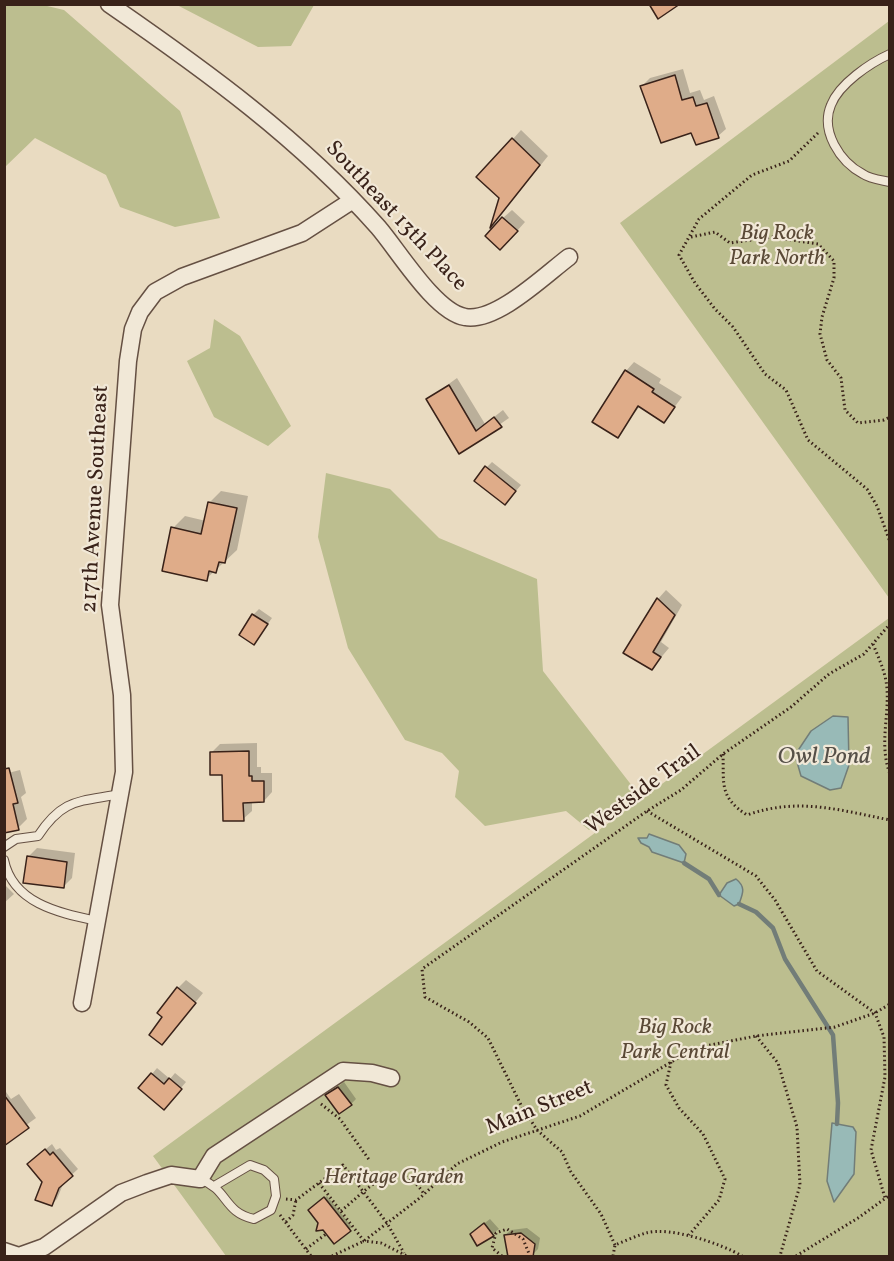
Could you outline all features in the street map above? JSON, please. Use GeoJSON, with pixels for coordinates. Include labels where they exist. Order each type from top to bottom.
{"type":"FeatureCollection","features":[{"type":"Feature","properties":{"kind":"street","name":"Southeast 13th Place"},"geometry":{"type":"LineString","coordinates":[[109,4],[194,63],[317,163],[353,200],[440,303],[454,314],[467,318],[497,311],[569,257]]}},
{"type":"Feature","properties":{"kind":"street","name":"217th Avenue Southeast"},"geometry":{"type":"LineString","coordinates":[[82,1003],[121,794],[124,738],[110,605],[128,361],[133,329],[147,300],[168,283],[302,233],[353,200]]}},
{"type":"Feature","properties":{"kind":"street"},"geometry":{"type":"LineString","coordinates":[[4,1251],[19,1256],[44,1247],[121,1193],[147,1183],[171,1175],[208,1182],[214,1155],[343,1071],[372,1072],[391,1078]]}},
{"type":"Feature","properties":{"kind":"lane"},"geometry":{"type":"LineString","coordinates":[[890,54],[846,85],[831,104],[827,126],[837,151],[862,174],[890,182]]}},
{"type":"Feature","properties":{"kind":"lane"},"geometry":{"type":"LineString","coordinates":[[4,847],[16,839],[38,836],[51,815],[71,803],[121,794]]}},
{"type":"Feature","properties":{"kind":"lane"},"geometry":{"type":"LineString","coordinates":[[4,860],[7,870],[27,896],[53,912],[98,921]]}},
{"type":"Feature","properties":{"kind":"lane"},"geometry":{"type":"LineString","coordinates":[[250,1165],[264,1170],[274,1179],[276,1196],[271,1210],[254,1219],[242,1216],[232,1209],[208,1182],[250,1165]]}},
{"type":"Feature","properties":{"kind":"path"},"geometry":{"type":"LineString","coordinates":[[821,131],[789,161],[752,175],[699,219],[679,255],[695,283],[715,309],[733,327],[765,374],[786,390],[808,440],[867,489],[877,506],[890,542]]}},
{"type":"Feature","properties":{"kind":"path"},"geometry":{"type":"LineString","coordinates":[[691,237],[715,231],[730,243],[772,237],[818,244],[834,261],[834,278],[822,316],[820,334],[827,360],[842,378],[845,410],[858,423],[884,420],[890,417]]}},
{"type":"Feature","properties":{"kind":"path","name":"Westside Trail"},"geometry":{"type":"LineString","coordinates":[[537,1130],[510,1085],[488,1038],[469,1022],[425,997],[422,969],[647,811],[681,790],[723,754],[791,707],[829,674],[864,654],[890,624]]}},
{"type":"Feature","properties":{"kind":"path"},"geometry":{"type":"LineString","coordinates":[[873,644],[884,671],[887,690],[883,757],[890,774]]}},
{"type":"Feature","properties":{"kind":"path"},"geometry":{"type":"LineString","coordinates":[[723,754],[725,795],[732,806],[747,815],[769,807],[808,804],[890,819]]}},
{"type":"Feature","properties":{"kind":"path"},"geometry":{"type":"LineString","coordinates":[[647,811],[756,876],[775,900],[817,971],[875,1014],[884,1037],[885,1077],[872,1149],[887,1196],[858,1218],[796,1257]]}},
{"type":"Feature","properties":{"kind":"path","name":"Main Street"},"geometry":{"type":"LineString","coordinates":[[332,1257],[364,1241],[424,1194],[457,1164],[482,1150],[580,1116],[695,1048],[756,1036],[835,1027],[875,1014],[890,1004]]}},
{"type":"Feature","properties":{"kind":"path"},"geometry":{"type":"LineString","coordinates":[[756,1036],[778,1063],[797,1127],[800,1185],[780,1257]]}},
{"type":"Feature","properties":{"kind":"path"},"geometry":{"type":"LineString","coordinates":[[672,1062],[666,1085],[680,1108],[703,1134],[725,1179],[719,1200],[689,1235]]}},
{"type":"Feature","properties":{"kind":"path"},"geometry":{"type":"LineString","coordinates":[[309,1095],[340,1119],[370,1161]]}},
{"type":"Feature","properties":{"kind":"path"},"geometry":{"type":"LineString","coordinates":[[537,1130],[562,1152],[571,1172],[602,1214],[615,1245],[613,1257]]}},
{"type":"Feature","properties":{"kind":"path"},"geometry":{"type":"LineString","coordinates":[[286,1223],[293,1215],[296,1200],[343,1165],[387,1223],[407,1257]]}},
{"type":"Feature","properties":{"kind":"path"},"geometry":{"type":"LineString","coordinates":[[341,1211],[386,1176],[402,1174],[419,1185],[424,1194]]}},
{"type":"Feature","properties":{"kind":"path"},"geometry":{"type":"LineString","coordinates":[[318,1182],[364,1241],[381,1243],[404,1253]]}},
{"type":"Feature","properties":{"kind":"path"},"geometry":{"type":"LineString","coordinates":[[276,1196],[296,1200]]}},
{"type":"Feature","properties":{"kind":"path"},"geometry":{"type":"LineString","coordinates":[[271,1210],[279,1214],[311,1257]]}},
{"type":"Feature","properties":{"kind":"path"},"geometry":{"type":"LineString","coordinates":[[502,1257],[492,1248],[492,1241],[496,1233],[507,1229],[523,1239],[530,1257]]}},
{"type":"Feature","properties":{"kind":"path"},"geometry":{"type":"LineString","coordinates":[[615,1245],[649,1232],[689,1235],[729,1248],[742,1257]]}},
{"type":"Feature","properties":{"kind":"path"},"geometry":{"type":"LineString","coordinates":[[306,1249],[326,1234]]}},
{"type":"Feature","properties":{"kind":"green space"},"geometry":{"type":"Polygon","coordinates":[[[5,4],[43,5],[64,10],[180,111],[220,218],[175,227],[120,207],[106,175],[35,138],[5,167],[5,4]]]}},
{"type":"Feature","properties":{"kind":"green space"},"geometry":{"type":"Polygon","coordinates":[[[177,5],[314,5],[291,46],[258,47],[177,5]]]}},
{"type":"Feature","properties":{"kind":"green space","name":"Big Rock Park North"},"geometry":{"type":"Polygon","coordinates":[[[889,21],[889,598],[620,223],[889,21]]]}},
{"type":"Feature","properties":{"kind":"green space"},"geometry":{"type":"Polygon","coordinates":[[[214,319],[240,336],[291,426],[268,446],[214,417],[187,361],[210,348],[214,319]]]}},
{"type":"Feature","properties":{"kind":"green space"},"geometry":{"type":"Polygon","coordinates":[[[326,473],[390,489],[439,538],[537,579],[543,671],[636,791],[589,830],[566,811],[485,826],[455,797],[459,771],[442,753],[405,740],[348,648],[318,537],[326,473]]]}},
{"type":"Feature","properties":{"kind":"green space","name":"Big Rock Park Central"},"geometry":{"type":"Polygon","coordinates":[[[889,618],[889,1256],[226,1256],[153,1156],[889,618]]]}},
{"type":"Feature","properties":{"kind":"water","name":"Owl Pond"},"geometry":{"type":"Polygon","coordinates":[[[833,716],[848,717],[849,765],[841,788],[830,790],[801,776],[795,755],[811,731],[833,716]]]}},
{"type":"Feature","properties":{"kind":"water"},"geometry":{"type":"Polygon","coordinates":[[[649,834],[679,845],[686,854],[684,863],[652,852],[649,847],[641,843],[638,838],[647,838],[649,834]]]}},
{"type":"Feature","properties":{"kind":"water"},"geometry":{"type":"Polygon","coordinates":[[[736,879],[743,890],[739,904],[734,906],[719,895],[727,883],[736,879]]]}},
{"type":"Feature","properties":{"kind":"water"},"geometry":{"type":"Polygon","coordinates":[[[832,1123],[853,1127],[856,1132],[854,1174],[834,1202],[827,1181],[832,1123]]]}},
{"type":"Feature","properties":{"kind":"building"},"geometry":{"type":"Polygon","coordinates":[[[649,4],[680,4],[658,19],[649,4]]]}},
{"type":"Feature","properties":{"kind":"building"},"geometry":{"type":"Polygon","coordinates":[[[675,75],[682,100],[693,97],[696,106],[707,103],[719,138],[696,145],[691,133],[661,143],[640,86],[675,75]]]}},
{"type":"Feature","properties":{"kind":"building"},"geometry":{"type":"Polygon","coordinates":[[[512,138],[540,165],[490,228],[499,198],[476,177],[512,138]]]}},
{"type":"Feature","properties":{"kind":"building"},"geometry":{"type":"Polygon","coordinates":[[[502,217],[518,231],[500,250],[485,236],[502,217]]]}},
{"type":"Feature","properties":{"kind":"building"},"geometry":{"type":"Polygon","coordinates":[[[625,370],[654,389],[652,392],[675,407],[664,423],[638,406],[618,438],[592,422],[625,370]]]}},
{"type":"Feature","properties":{"kind":"building"},"geometry":{"type":"Polygon","coordinates":[[[449,385],[476,431],[494,417],[502,427],[459,454],[426,399],[449,385]]]}},
{"type":"Feature","properties":{"kind":"building"},"geometry":{"type":"Polygon","coordinates":[[[485,466],[516,491],[505,505],[474,481],[485,466]]]}},
{"type":"Feature","properties":{"kind":"building"},"geometry":{"type":"Polygon","coordinates":[[[208,502],[237,508],[225,563],[219,562],[216,573],[209,571],[207,581],[162,571],[171,527],[201,534],[208,502]]]}},
{"type":"Feature","properties":{"kind":"building"},"geometry":{"type":"Polygon","coordinates":[[[657,598],[675,615],[653,652],[661,657],[652,670],[623,653],[657,598]]]}},
{"type":"Feature","properties":{"kind":"building"},"geometry":{"type":"Polygon","coordinates":[[[252,614],[268,624],[254,645],[239,635],[252,614]]]}},
{"type":"Feature","properties":{"kind":"building"},"geometry":{"type":"Polygon","coordinates":[[[249,751],[249,776],[252,776],[252,781],[264,781],[264,802],[243,803],[244,821],[223,821],[222,775],[210,775],[210,752],[249,751]]]}},
{"type":"Feature","properties":{"kind":"building"},"geometry":{"type":"Polygon","coordinates":[[[9,768],[18,803],[13,804],[19,830],[4,833],[4,769],[9,768]]]}},
{"type":"Feature","properties":{"kind":"building"},"geometry":{"type":"Polygon","coordinates":[[[27,856],[67,862],[64,888],[23,883],[27,856]]]}},
{"type":"Feature","properties":{"kind":"building"},"geometry":{"type":"Polygon","coordinates":[[[177,987],[196,1003],[162,1045],[149,1035],[162,1017],[157,1013],[177,987]]]}},
{"type":"Feature","properties":{"kind":"building"},"geometry":{"type":"Polygon","coordinates":[[[151,1073],[164,1084],[169,1078],[182,1089],[164,1110],[138,1088],[151,1073]]]}},
{"type":"Feature","properties":{"kind":"building"},"geometry":{"type":"Polygon","coordinates":[[[338,1087],[352,1105],[339,1114],[325,1095],[338,1087]]]}},
{"type":"Feature","properties":{"kind":"building"},"geometry":{"type":"Polygon","coordinates":[[[4,1095],[29,1128],[4,1146],[4,1095]]]}},
{"type":"Feature","properties":{"kind":"building"},"geometry":{"type":"Polygon","coordinates":[[[45,1149],[50,1155],[53,1152],[73,1176],[59,1188],[52,1206],[35,1200],[42,1182],[27,1164],[45,1149]]]}},
{"type":"Feature","properties":{"kind":"building"},"geometry":{"type":"Polygon","coordinates":[[[324,1197],[351,1231],[334,1244],[323,1230],[316,1231],[318,1223],[308,1210],[324,1197]]]}},
{"type":"Feature","properties":{"kind":"building"},"geometry":{"type":"Polygon","coordinates":[[[484,1223],[494,1236],[477,1246],[470,1234],[484,1223]]]}},
{"type":"Feature","properties":{"kind":"building"},"geometry":{"type":"Polygon","coordinates":[[[521,1233],[535,1244],[533,1257],[508,1257],[504,1235],[521,1233]]]}},
{"type":"Feature","properties":{"kind":"waterway"},"geometry":{"type":"LineString","coordinates":[[684,863],[709,879],[719,895]]}},
{"type":"Feature","properties":{"kind":"waterway"},"geometry":{"type":"LineString","coordinates":[[739,904],[756,912],[773,928],[785,959],[833,1035],[838,1103],[837,1124]]}},
{"type":"Feature","properties":{"kind":"park label","name":"Heritage Garden"},"geometry":{"type":"Point","coordinates":[394,1179]}}]}
